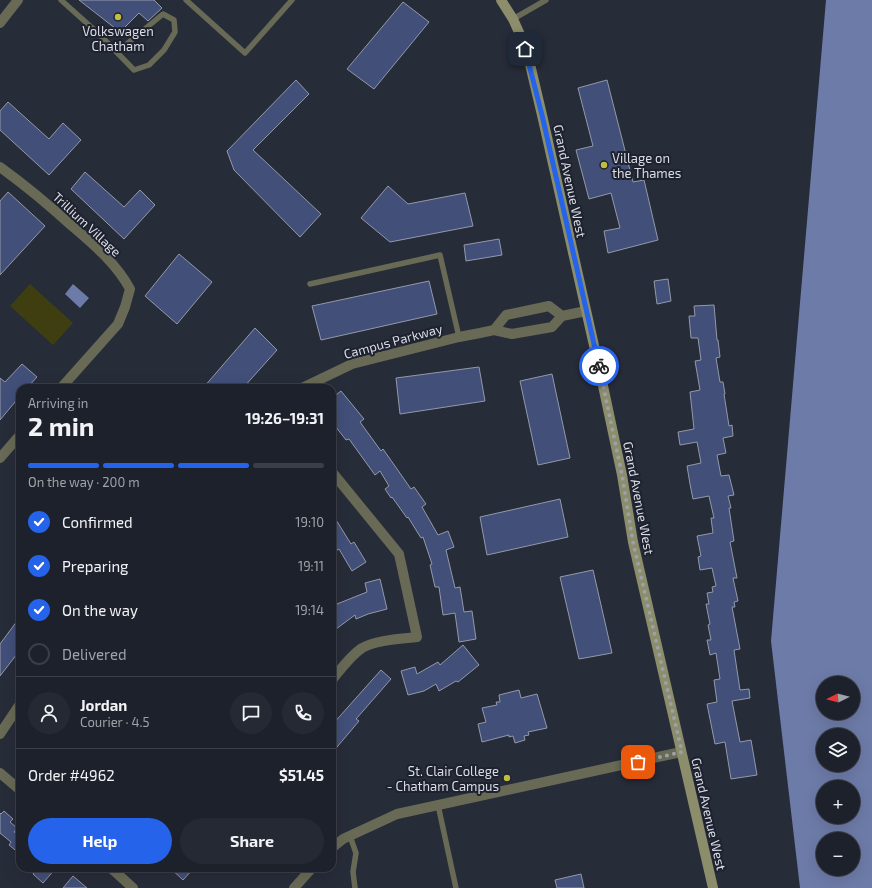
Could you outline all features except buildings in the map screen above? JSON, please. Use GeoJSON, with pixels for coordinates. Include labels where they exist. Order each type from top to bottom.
{"type":"FeatureCollection","features":[{"type":"Feature","properties":{"kind":"main road","name":"Grand Avenue West"},"geometry":{"type":"LineString","coordinates":[[501,0],[513,19],[529,60],[621,468],[633,542],[713,888]]}},
{"type":"Feature","properties":{"kind":"street"},"geometry":{"type":"LineString","coordinates":[[0,24],[18,0]]}},
{"type":"Feature","properties":{"kind":"street","name":"Trillium Village"},"geometry":{"type":"LineString","coordinates":[[0,167],[46,203],[106,255],[126,281],[130,289],[118,324],[65,384]]}},
{"type":"Feature","properties":{"kind":"street"},"geometry":{"type":"LineString","coordinates":[[494,330],[506,315],[549,306],[562,316]]}},
{"type":"Feature","properties":{"kind":"street","name":"Campus Parkway"},"geometry":{"type":"LineString","coordinates":[[310,384],[352,364],[459,337],[494,330],[512,334],[552,327],[562,316],[586,311]]}},
{"type":"Feature","properties":{"kind":"street"},"geometry":{"type":"LineString","coordinates":[[0,458],[16,440]]}},
{"type":"Feature","properties":{"kind":"street"},"geometry":{"type":"LineString","coordinates":[[336,477],[399,554],[417,637],[371,644],[361,649],[353,656],[336,675]]}},
{"type":"Feature","properties":{"kind":"street"},"geometry":{"type":"LineString","coordinates":[[0,734],[16,710]]}},
{"type":"Feature","properties":{"kind":"street"},"geometry":{"type":"LineString","coordinates":[[336,845],[343,839],[397,814],[682,752]]}},
{"type":"Feature","properties":{"kind":"street"},"geometry":{"type":"LineString","coordinates":[[0,772],[16,786]]}},
{"type":"Feature","properties":{"kind":"street"},"geometry":{"type":"LineString","coordinates":[[115,872],[133,888]]}},
{"type":"Feature","properties":{"kind":"street"},"geometry":{"type":"LineString","coordinates":[[297,887],[309,872]]}},
{"type":"Feature","properties":{"kind":"lane"},"geometry":{"type":"LineString","coordinates":[[61,0],[117,52],[134,70],[150,65],[164,50],[175,32],[174,20],[163,14],[117,52]]}},
{"type":"Feature","properties":{"kind":"lane"},"geometry":{"type":"LineString","coordinates":[[186,0],[245,53],[292,0]]}},
{"type":"Feature","properties":{"kind":"lane"},"geometry":{"type":"LineString","coordinates":[[513,19],[546,0]]}},
{"type":"Feature","properties":{"kind":"lane"},"geometry":{"type":"LineString","coordinates":[[310,284],[440,255],[459,337]]}},
{"type":"Feature","properties":{"kind":"lane"},"geometry":{"type":"LineString","coordinates":[[438,805],[456,888]]}},
{"type":"Feature","properties":{"kind":"lane"},"geometry":{"type":"LineString","coordinates":[[350,836],[356,853],[353,872],[355,888]]}},
{"type":"Feature","properties":{"kind":"shaded area"},"geometry":{"type":"Polygon","coordinates":[[[30,284],[73,323],[53,345],[10,306],[30,284]]]}},
{"type":"Feature","properties":{"kind":"water"},"geometry":{"type":"Polygon","coordinates":[[[826,0],[872,0],[872,888],[800,888],[771,641],[826,0]]]}},
{"type":"Feature","properties":{"kind":"water"},"geometry":{"type":"Polygon","coordinates":[[[73,284],[89,298],[80,308],[65,294],[73,284]]]}},
{"type":"Feature","properties":{"kind":"way so far"},"geometry":{"type":"LineString","coordinates":[[599,366],[622,475],[633,542],[682,752],[638,762]]}},
{"type":"Feature","properties":{"kind":"place","name":"Volkswagen Chatham"},"geometry":{"type":"Point","coordinates":[118,17]}},
{"type":"Feature","properties":{"kind":"place","name":"Village on the Thames"},"geometry":{"type":"Point","coordinates":[604,165]}},
{"type":"Feature","properties":{"kind":"place","name":"St. Clair College - Chatham Campus"},"geometry":{"type":"Point","coordinates":[507,778]}},
{"type":"Feature","properties":{"kind":"route"},"geometry":{"type":"LineString","coordinates":[[525,49],[542,115],[599,366]]}}]}
